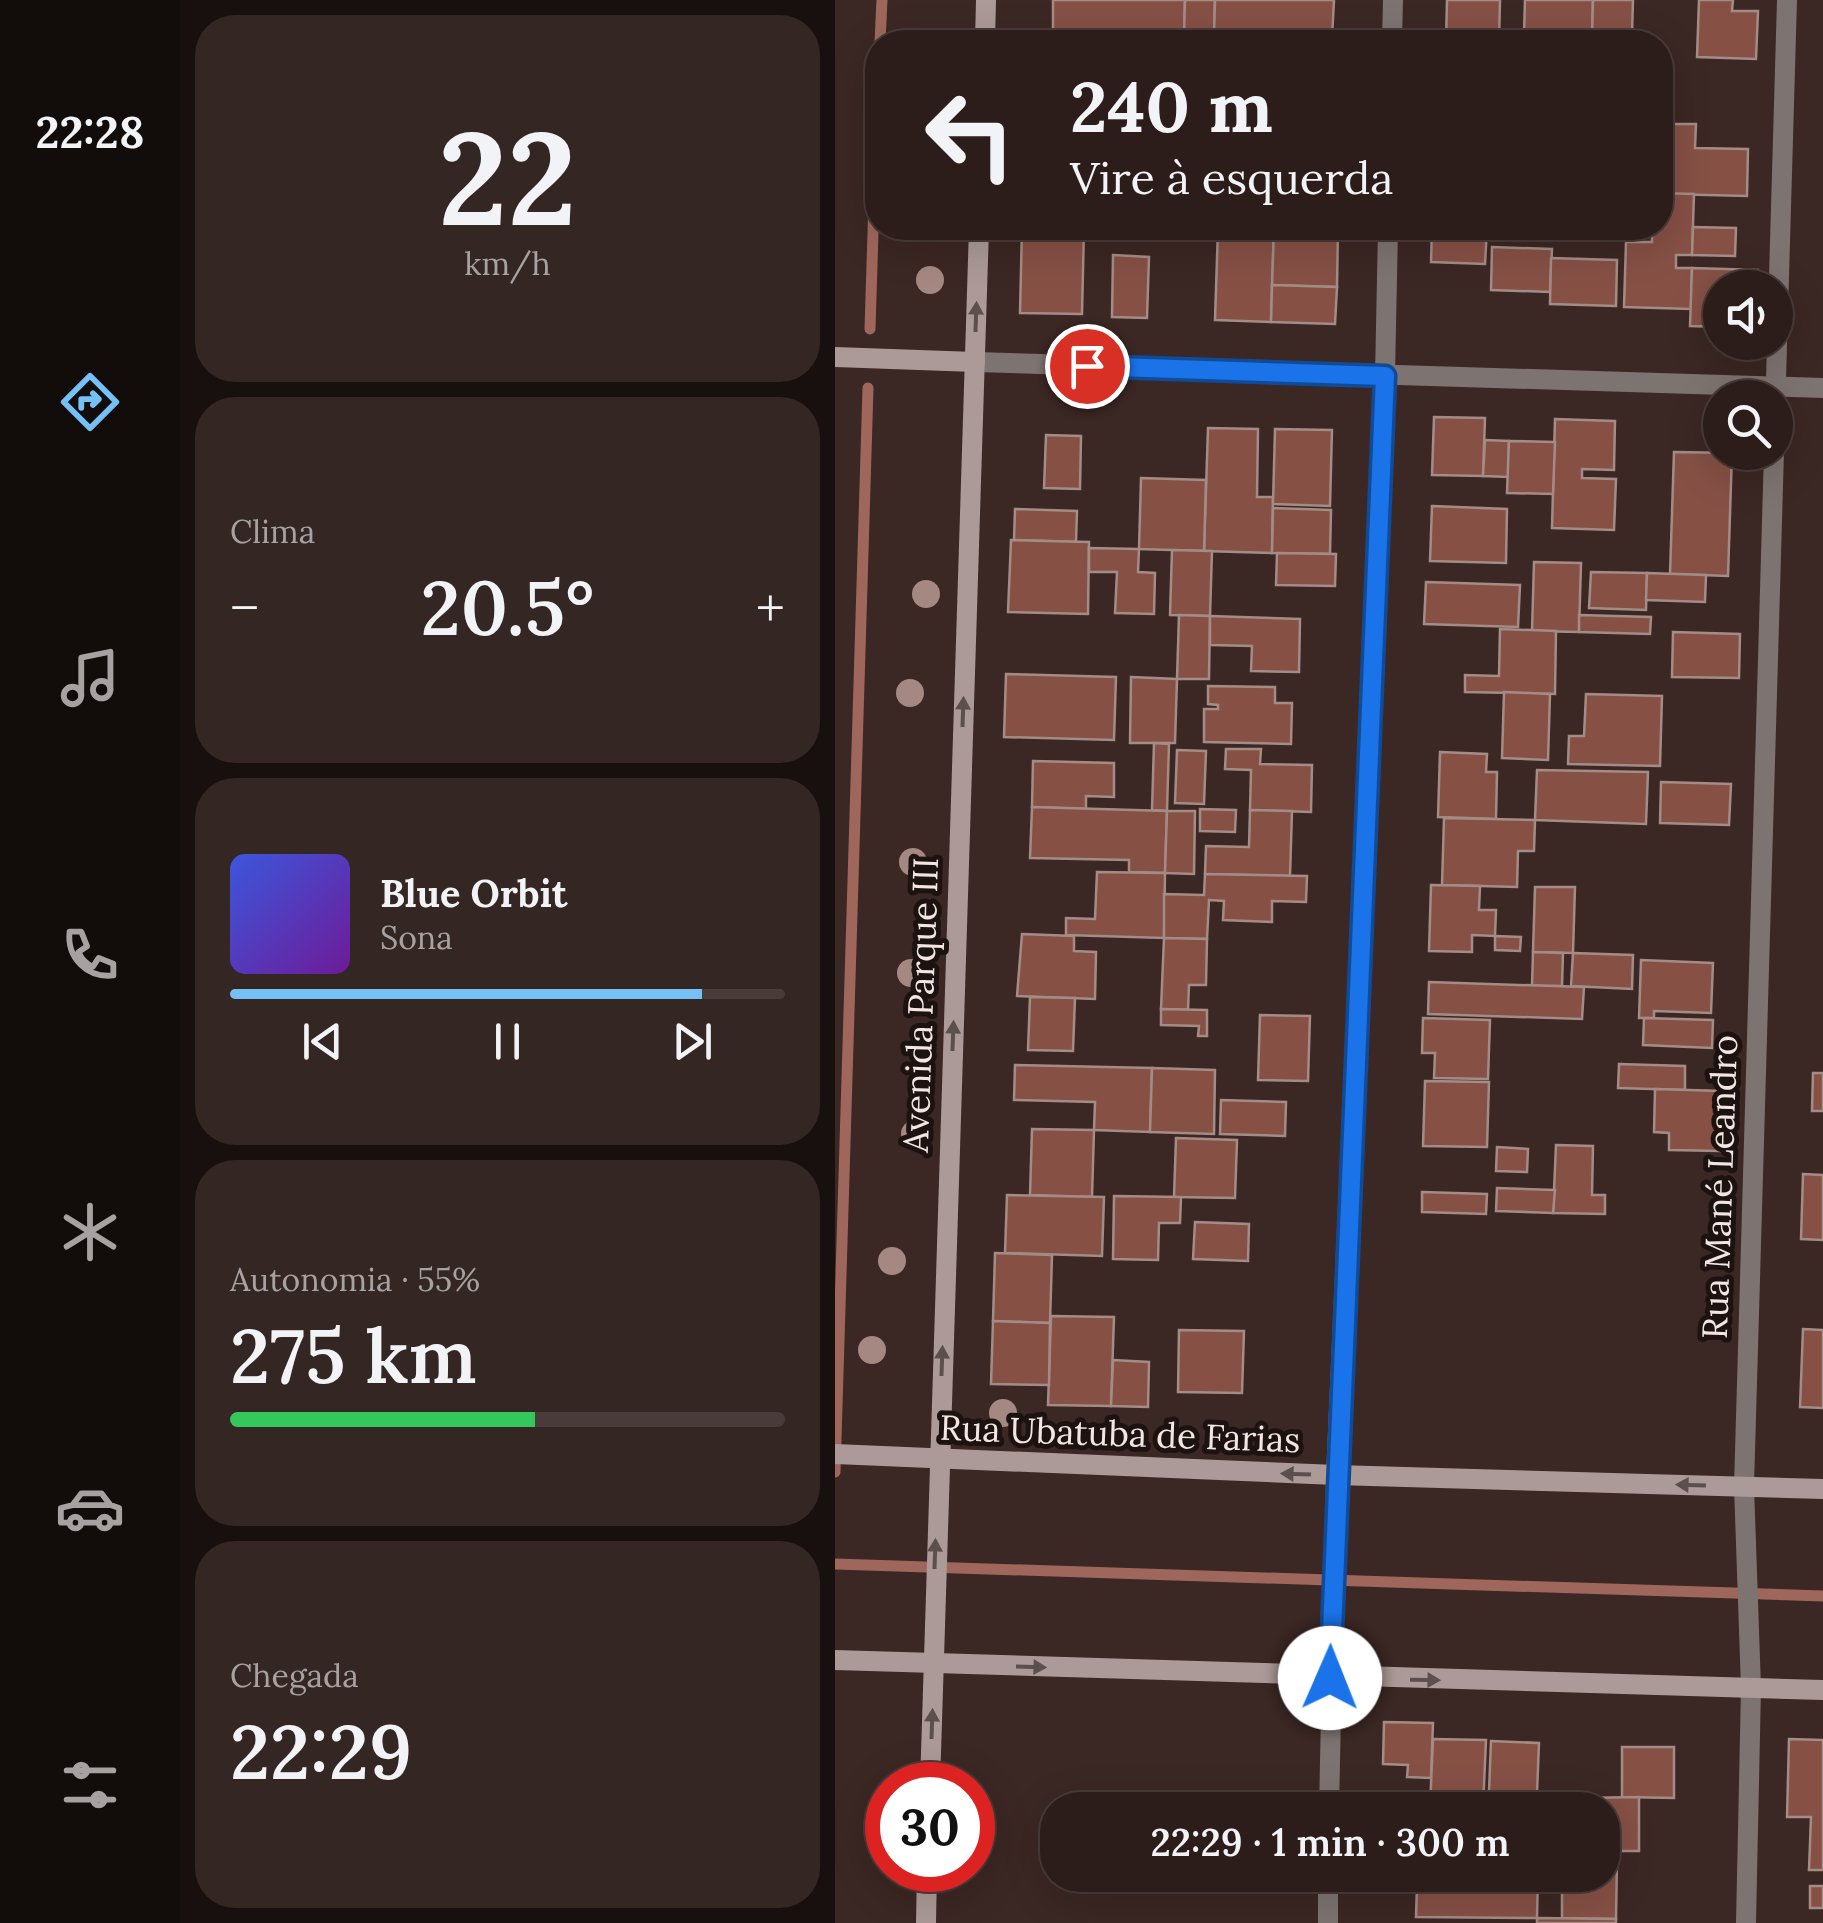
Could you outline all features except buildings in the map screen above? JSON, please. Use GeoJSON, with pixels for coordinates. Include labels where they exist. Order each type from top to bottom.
{"type":"FeatureCollection","features":[{"type":"Feature","properties":{"kind":"street"},"geometry":{"type":"LineString","coordinates":[[986,30],[987,0]]}},
{"type":"Feature","properties":{"kind":"street"},"geometry":{"type":"LineString","coordinates":[[1392,30],[1393,0]]}},
{"type":"Feature","properties":{"kind":"street"},"geometry":{"type":"LineString","coordinates":[[1776,380],[1787,0]]}},
{"type":"Feature","properties":{"kind":"street","name":"Avenida Parque III"},"geometry":{"type":"LineString","coordinates":[[931,1762],[979,240]]}},
{"type":"Feature","properties":{"kind":"street"},"geometry":{"type":"LineString","coordinates":[[1329,1792],[1336,1475],[1388,240]]}},
{"type":"Feature","properties":{"kind":"street"},"geometry":{"type":"LineString","coordinates":[[835,357],[1703,386]]}},
{"type":"Feature","properties":{"kind":"street"},"geometry":{"type":"LineString","coordinates":[[1793,388],[1823,388]]}},
{"type":"Feature","properties":{"kind":"street","name":"Rua Mané Leandro"},"geometry":{"type":"LineString","coordinates":[[1745,1923],[1751,1688],[1743,1486],[1773,470]]}},
{"type":"Feature","properties":{"kind":"street","name":"Rua Ubatuba de Farias"},"geometry":{"type":"LineString","coordinates":[[835,1454],[1336,1475],[1823,1489]]}},
{"type":"Feature","properties":{"kind":"street"},"geometry":{"type":"LineString","coordinates":[[835,1660],[1823,1690]]}},
{"type":"Feature","properties":{"kind":"street"},"geometry":{"type":"LineString","coordinates":[[926,1923],[927,1892]]}},
{"type":"Feature","properties":{"kind":"street"},"geometry":{"type":"LineString","coordinates":[[1328,1892],[1328,1923]]}},
{"type":"Feature","properties":{"kind":"waterway"},"geometry":{"type":"LineString","coordinates":[[881,30],[882,0]]}},
{"type":"Feature","properties":{"kind":"waterway"},"geometry":{"type":"LineString","coordinates":[[870,329],[873,240]]}},
{"type":"Feature","properties":{"kind":"waterway"},"geometry":{"type":"LineString","coordinates":[[835,1472],[868,388]]}},
{"type":"Feature","properties":{"kind":"waterway"},"geometry":{"type":"LineString","coordinates":[[835,1564],[1823,1596]]}},
{"type":"Feature","properties":{"kind":"route"},"geometry":{"type":"LineString","coordinates":[[1087,366],[1385,376],[1330,1678]]}}]}
